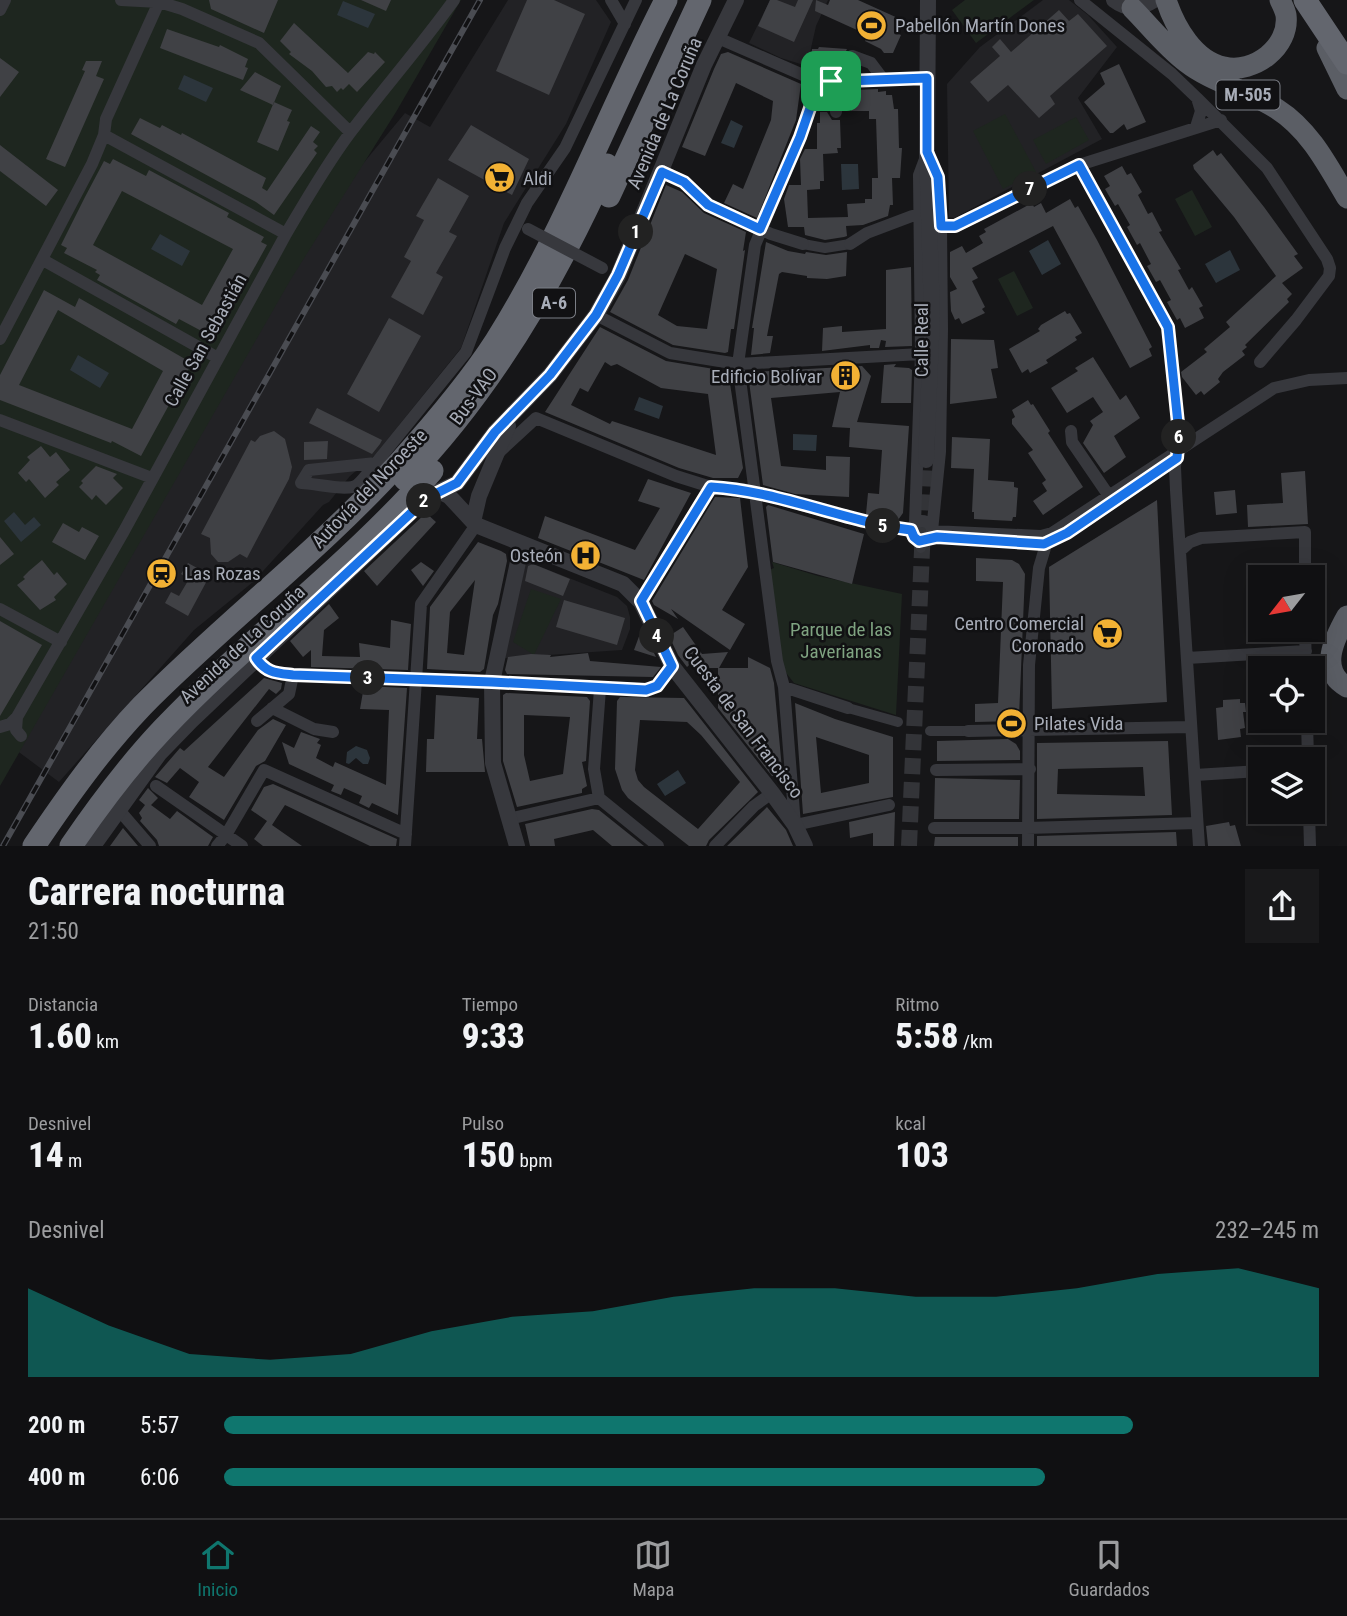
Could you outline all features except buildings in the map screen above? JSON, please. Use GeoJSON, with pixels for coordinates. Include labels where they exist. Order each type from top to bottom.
{"type":"FeatureCollection","features":[{"type":"Feature","properties":{"kind":"highway"},"geometry":{"type":"LineString","coordinates":[[634,62],[655,0]]}},
{"type":"Feature","properties":{"kind":"highway","name":"Autovía del Noroeste"},"geometry":{"type":"LineString","coordinates":[[34,846],[83,775],[141,708],[399,463],[494,344],[534,276],[583,180],[634,62],[666,0]]}},
{"type":"Feature","properties":{"kind":"highway","name":"Bus-VAO"},"geometry":{"type":"LineString","coordinates":[[52,846],[99,779],[149,722],[213,659],[358,527],[428,453],[487,379],[543,292],[583,216],[683,0]]}},
{"type":"Feature","properties":{"kind":"highway","name":"Autovía del Noroeste"},"geometry":{"type":"LineString","coordinates":[[71,846],[106,795],[163,729],[342,562],[421,483],[502,386],[562,291],[700,0]]}},
{"type":"Feature","properties":{"kind":"highway"},"geometry":{"type":"LineString","coordinates":[[1166,0],[1190,45],[1207,59],[1224,67],[1244,68],[1261,61],[1275,50],[1283,33],[1286,16],[1280,0]]}},
{"type":"Feature","properties":{"kind":"highway"},"geometry":{"type":"LineString","coordinates":[[1294,0],[1308,16],[1335,62],[1347,89]]}},
{"type":"Feature","properties":{"kind":"highway"},"geometry":{"type":"LineString","coordinates":[[1305,0],[1347,63]]}},
{"type":"Feature","properties":{"kind":"highway","name":"M-505"},"geometry":{"type":"LineString","coordinates":[[1123,4],[1184,61],[1213,80],[1277,109],[1319,150],[1347,198]]}},
{"type":"Feature","properties":{"kind":"highway"},"geometry":{"type":"LineString","coordinates":[[1347,616],[1331,650],[1329,668],[1339,683],[1347,687]]}},
{"type":"Feature","properties":{"kind":"street"},"geometry":{"type":"LineString","coordinates":[[0,10],[5,0]]}},
{"type":"Feature","properties":{"kind":"street"},"geometry":{"type":"LineString","coordinates":[[121,0],[184,4],[259,43],[351,132]]}},
{"type":"Feature","properties":{"kind":"street","name":"Calle San Sebastián"},"geometry":{"type":"LineString","coordinates":[[0,727],[10,724],[17,716],[61,642],[324,170],[454,0]]}},
{"type":"Feature","properties":{"kind":"street"},"geometry":{"type":"LineString","coordinates":[[611,0],[625,24]]}},
{"type":"Feature","properties":{"kind":"street"},"geometry":{"type":"LineString","coordinates":[[376,463],[309,470],[301,483],[350,488],[357,485],[376,463],[466,352],[493,279],[523,226],[527,203],[565,148],[636,0]]}},
{"type":"Feature","properties":{"kind":"street","name":"Avenida de La Coruña"},"geometry":{"type":"LineString","coordinates":[[93,846],[159,754],[256,658],[427,498],[459,480],[495,432],[550,375],[596,315],[618,275],[704,65],[736,0]]}},
{"type":"Feature","properties":{"kind":"street"},"geometry":{"type":"LineString","coordinates":[[1080,0],[1172,74],[1267,167],[1327,259],[1329,275],[1296,320],[1259,362]]}},
{"type":"Feature","properties":{"kind":"street"},"geometry":{"type":"LineString","coordinates":[[1123,4],[1147,5],[1154,0]]}},
{"type":"Feature","properties":{"kind":"street","name":"Calle Real"},"geometry":{"type":"LineString","coordinates":[[926,460],[932,316],[927,152],[927,1]]}},
{"type":"Feature","properties":{"kind":"street"},"geometry":{"type":"LineString","coordinates":[[0,339],[92,164],[104,135],[106,118],[159,2]]}},
{"type":"Feature","properties":{"kind":"street"},"geometry":{"type":"LineString","coordinates":[[718,38],[819,82],[927,78]]}},
{"type":"Feature","properties":{"kind":"street"},"geometry":{"type":"LineString","coordinates":[[852,57],[871,63],[883,79]]}},
{"type":"Feature","properties":{"kind":"street"},"geometry":{"type":"LineString","coordinates":[[836,80],[836,112]]}},
{"type":"Feature","properties":{"kind":"street"},"geometry":{"type":"LineString","coordinates":[[819,82],[800,137],[755,245],[738,364],[776,661],[784,687],[794,825],[893,805]]}},
{"type":"Feature","properties":{"kind":"street"},"geometry":{"type":"LineString","coordinates":[[1196,127],[1201,111],[1197,98]]}},
{"type":"Feature","properties":{"kind":"street"},"geometry":{"type":"LineString","coordinates":[[941,226],[955,226],[1079,165],[1221,120]]}},
{"type":"Feature","properties":{"kind":"street"},"geometry":{"type":"LineString","coordinates":[[104,135],[286,234]]}},
{"type":"Feature","properties":{"kind":"street","name":"Calle Real"},"geometry":{"type":"LineString","coordinates":[[913,526],[921,354],[919,175],[927,152]]}},
{"type":"Feature","properties":{"kind":"street","name":"Calle Real"},"geometry":{"type":"LineString","coordinates":[[926,539],[942,412],[941,226],[938,177],[927,152]]}},
{"type":"Feature","properties":{"kind":"street"},"geometry":{"type":"LineString","coordinates":[[1079,165],[1168,327],[1179,433],[1185,460],[1182,472],[1186,531],[1189,535],[1201,538],[1305,533],[1305,565]]}},
{"type":"Feature","properties":{"kind":"street"},"geometry":{"type":"LineString","coordinates":[[662,172],[684,182],[708,205],[760,229],[803,244],[825,248],[850,244],[867,233],[912,216],[920,216]]}},
{"type":"Feature","properties":{"kind":"street"},"geometry":{"type":"LineString","coordinates":[[523,226],[618,275]]}},
{"type":"Feature","properties":{"kind":"street"},"geometry":{"type":"LineString","coordinates":[[43,260],[218,358]]}},
{"type":"Feature","properties":{"kind":"street"},"geometry":{"type":"LineString","coordinates":[[596,315],[670,353],[738,364],[921,354]]}},
{"type":"Feature","properties":{"kind":"street"},"geometry":{"type":"LineString","coordinates":[[913,526],[914,537],[926,539],[1043,540],[1067,533],[1274,388],[1292,382],[1347,378]]}},
{"type":"Feature","properties":{"kind":"street"},"geometry":{"type":"LineString","coordinates":[[1028,846],[1029,665],[1043,540],[1109,496],[1279,393],[1297,388],[1347,386]]}},
{"type":"Feature","properties":{"kind":"street","name":"Avenida de La Coruña"},"geometry":{"type":"LineString","coordinates":[[479,496],[513,415]]}},
{"type":"Feature","properties":{"kind":"street"},"geometry":{"type":"LineString","coordinates":[[496,456],[536,418],[664,471],[711,487],[743,489],[864,522],[913,526],[925,521],[930,525],[926,539]]}},
{"type":"Feature","properties":{"kind":"street"},"geometry":{"type":"LineString","coordinates":[[0,420],[152,478]]}},
{"type":"Feature","properties":{"kind":"street"},"geometry":{"type":"LineString","coordinates":[[1071,431],[1072,442],[1109,496]]}},
{"type":"Feature","properties":{"kind":"street"},"geometry":{"type":"LineString","coordinates":[[1182,452],[1176,490],[1199,846]]}},
{"type":"Feature","properties":{"kind":"street"},"geometry":{"type":"LineString","coordinates":[[217,846],[264,770],[406,840],[421,604],[475,523],[479,496],[463,496],[459,480]]}},
{"type":"Feature","properties":{"kind":"street"},"geometry":{"type":"LineString","coordinates":[[641,601],[711,487]]}},
{"type":"Feature","properties":{"kind":"street","name":"Cuesta de San Francisco"},"geometry":{"type":"LineString","coordinates":[[439,491],[449,496],[475,523],[519,544],[623,584],[641,601],[672,666],[772,793],[805,846]]}},
{"type":"Feature","properties":{"kind":"street"},"geometry":{"type":"LineString","coordinates":[[1181,550],[1190,542],[1201,538]]}},
{"type":"Feature","properties":{"kind":"street"},"geometry":{"type":"LineString","coordinates":[[517,846],[493,763],[492,682],[518,562],[519,544]]}},
{"type":"Feature","properties":{"kind":"street"},"geometry":{"type":"LineString","coordinates":[[0,609],[61,642]]}},
{"type":"Feature","properties":{"kind":"street"},"geometry":{"type":"LineString","coordinates":[[1306,642],[1306,656]]}},
{"type":"Feature","properties":{"kind":"street"},"geometry":{"type":"LineString","coordinates":[[1187,658],[1306,651]]}},
{"type":"Feature","properties":{"kind":"street"},"geometry":{"type":"LineString","coordinates":[[256,658],[262,667],[272,673],[293,675],[646,690],[657,686],[672,666]]}},
{"type":"Feature","properties":{"kind":"street"},"geometry":{"type":"LineString","coordinates":[[257,721],[289,694],[293,675]]}},
{"type":"Feature","properties":{"kind":"street"},"geometry":{"type":"LineString","coordinates":[[784,687],[898,722]]}},
{"type":"Feature","properties":{"kind":"street"},"geometry":{"type":"LineString","coordinates":[[600,689],[594,769],[599,798],[659,846]]}},
{"type":"Feature","properties":{"kind":"street"},"geometry":{"type":"LineString","coordinates":[[272,708],[314,729],[333,732]]}},
{"type":"Feature","properties":{"kind":"street"},"geometry":{"type":"LineString","coordinates":[[17,716],[16,730],[21,736]]}},
{"type":"Feature","properties":{"kind":"street"},"geometry":{"type":"LineString","coordinates":[[930,732],[1191,727]]}},
{"type":"Feature","properties":{"kind":"street"},"geometry":{"type":"LineString","coordinates":[[936,770],[1030,769]]}},
{"type":"Feature","properties":{"kind":"street"},"geometry":{"type":"LineString","coordinates":[[1195,775],[1248,772]]}},
{"type":"Feature","properties":{"kind":"street"},"geometry":{"type":"LineString","coordinates":[[156,786],[242,846]]}},
{"type":"Feature","properties":{"kind":"street"},"geometry":{"type":"LineString","coordinates":[[715,846],[754,806],[772,793]]}},
{"type":"Feature","properties":{"kind":"street"},"geometry":{"type":"LineString","coordinates":[[509,819],[599,798]]}},
{"type":"Feature","properties":{"kind":"street"},"geometry":{"type":"LineString","coordinates":[[119,810],[150,846]]}},
{"type":"Feature","properties":{"kind":"street"},"geometry":{"type":"LineString","coordinates":[[934,828],[1198,823]]}},
{"type":"Feature","properties":{"kind":"street"},"geometry":{"type":"LineString","coordinates":[[1309,824],[1310,846]]}},
{"type":"Feature","properties":{"kind":"shaded area"},"geometry":{"type":"Polygon","coordinates":[[[508,0],[596,0],[611,22],[566,124],[504,223],[461,348],[375,455],[350,476],[253,582],[194,630],[59,782],[4,741],[292,249],[405,113],[430,127],[508,0]]]}},
{"type":"Feature","properties":{"kind":"shaded area"},"geometry":{"type":"Polygon","coordinates":[[[770,0],[828,0],[816,26],[807,66],[781,58],[749,43],[770,0]]]}},
{"type":"Feature","properties":{"kind":"shaded area"},"geometry":{"type":"Polygon","coordinates":[[[1043,0],[1069,0],[1088,15],[1117,47],[1078,98],[1102,139],[954,218],[949,217],[947,84],[980,47],[1043,0]]]}},
{"type":"Feature","properties":{"kind":"shaded area"},"geometry":{"type":"Polygon","coordinates":[[[343,1],[375,14],[368,28],[337,15],[343,1]]]}},
{"type":"Feature","properties":{"kind":"shaded area"},"geometry":{"type":"Polygon","coordinates":[[[184,75],[213,88],[206,102],[178,89],[184,75]]]}},
{"type":"Feature","properties":{"kind":"shaded area"},"geometry":{"type":"Polygon","coordinates":[[[731,120],[743,126],[734,148],[721,143],[731,120]]]}},
{"type":"Feature","properties":{"kind":"shaded area"},"geometry":{"type":"Polygon","coordinates":[[[841,164],[858,164],[859,189],[842,190],[841,164]]]}},
{"type":"Feature","properties":{"kind":"shaded area"},"geometry":{"type":"Polygon","coordinates":[[[160,234],[190,251],[182,266],[151,249],[160,234]]]}},
{"type":"Feature","properties":{"kind":"shaded area"},"geometry":{"type":"Polygon","coordinates":[[[1048,240],[1061,264],[1042,275],[1029,251],[1048,240]]]}},
{"type":"Feature","properties":{"kind":"shaded area"},"geometry":{"type":"Polygon","coordinates":[[[1230,250],[1240,270],[1216,283],[1205,264],[1230,250]]]}},
{"type":"Feature","properties":{"kind":"shaded area"},"geometry":{"type":"Polygon","coordinates":[[[78,355],[109,373],[100,388],[70,370],[78,355]]]}},
{"type":"Feature","properties":{"kind":"shaded area"},"geometry":{"type":"Polygon","coordinates":[[[639,397],[663,406],[659,419],[634,410],[639,397]]]}},
{"type":"Feature","properties":{"kind":"shaded area"},"geometry":{"type":"Polygon","coordinates":[[[793,434],[817,435],[816,451],[793,450],[793,434]]]}},
{"type":"Feature","properties":{"kind":"shaded area"},"geometry":{"type":"Polygon","coordinates":[[[14,512],[25,525],[34,517],[41,525],[21,542],[4,521],[14,512]]]}},
{"type":"Feature","properties":{"kind":"shaded area"},"geometry":{"type":"Polygon","coordinates":[[[526,561],[617,597],[627,606],[630,629],[622,650],[505,658],[517,586],[526,561]]]}},
{"type":"Feature","properties":{"kind":"shaded area"},"geometry":{"type":"Polygon","coordinates":[[[356,746],[367,750],[370,758],[368,764],[363,764],[356,758],[349,764],[346,763],[347,752],[356,746]]]}},
{"type":"Feature","properties":{"kind":"shaded area"},"geometry":{"type":"Polygon","coordinates":[[[678,770],[686,783],[665,796],[657,784],[678,770]]]}},
{"type":"Feature","properties":{"kind":"green space"},"geometry":{"type":"Polygon","coordinates":[[[0,0],[461,0],[396,112],[291,279],[0,786],[0,0]]]}},
{"type":"Feature","properties":{"kind":"green space"},"geometry":{"type":"Polygon","coordinates":[[[965,0],[1034,0],[976,43],[952,10],[965,0]]]}},
{"type":"Feature","properties":{"kind":"green space"},"geometry":{"type":"Polygon","coordinates":[[[1005,114],[1036,172],[1003,189],[973,131],[1005,114]]]}},
{"type":"Feature","properties":{"kind":"green space"},"geometry":{"type":"Polygon","coordinates":[[[1076,117],[1089,140],[1046,164],[1033,140],[1076,117]]]}},
{"type":"Feature","properties":{"kind":"green space"},"geometry":{"type":"Polygon","coordinates":[[[1192,190],[1212,227],[1195,236],[1175,199],[1192,190]]]}},
{"type":"Feature","properties":{"kind":"green space"},"geometry":{"type":"Polygon","coordinates":[[[1014,271],[1033,308],[1017,316],[998,279],[1014,271]]]}},
{"type":"Feature","properties":{"kind":"green space","name":"Parque de las Javerianas"},"geometry":{"type":"Polygon","coordinates":[[[772,562],[818,576],[902,594],[896,715],[794,683],[780,665],[769,570],[774,568],[772,562]]]}},
{"type":"Feature","properties":{"kind":"green space"},"geometry":{"type":"Polygon","coordinates":[[[531,589],[561,599],[534,655],[513,642],[531,589]]]}},
{"type":"Feature","properties":{"kind":"tunnel"},"geometry":{"type":"LineString","coordinates":[[909,846],[926,460]]}},
{"type":"Feature","properties":{"kind":"railway"},"geometry":{"type":"LineString","coordinates":[[3,846],[480,0]]}},
{"type":"Feature","properties":{"kind":"place","name":"Pabellón Martín Dones"},"geometry":{"type":"Point","coordinates":[872,25]}},
{"type":"Feature","properties":{"kind":"place","name":"Aldi"},"geometry":{"type":"Point","coordinates":[500,178]}},
{"type":"Feature","properties":{"kind":"place","name":"Edificio Bolívar"},"geometry":{"type":"Point","coordinates":[845,376]}},
{"type":"Feature","properties":{"kind":"place","name":"Osteón"},"geometry":{"type":"Point","coordinates":[586,555]}},
{"type":"Feature","properties":{"kind":"place","name":"Las Rozas"},"geometry":{"type":"Point","coordinates":[161,573]}},
{"type":"Feature","properties":{"kind":"place","name":"Centro Comercial Coronado"},"geometry":{"type":"Point","coordinates":[1107,634]}},
{"type":"Feature","properties":{"kind":"place","name":"Pilates Vida"},"geometry":{"type":"Point","coordinates":[1011,723]}},
{"type":"Feature","properties":{"kind":"route"},"geometry":{"type":"LineString","coordinates":[[927,78],[927,152],[938,177],[941,226],[955,226],[1079,165],[1168,327],[1179,433],[1177,458],[1067,533],[1044,544],[937,537],[922,542],[914,537],[911,530],[864,522],[743,489],[711,487],[641,601],[672,666],[657,686],[646,690],[293,675],[272,673],[262,667],[256,658],[427,498],[457,483],[495,432],[550,375],[596,315],[618,275],[662,172],[684,182],[708,205],[760,229],[800,137],[819,82],[831,81],[927,78]]}}]}
